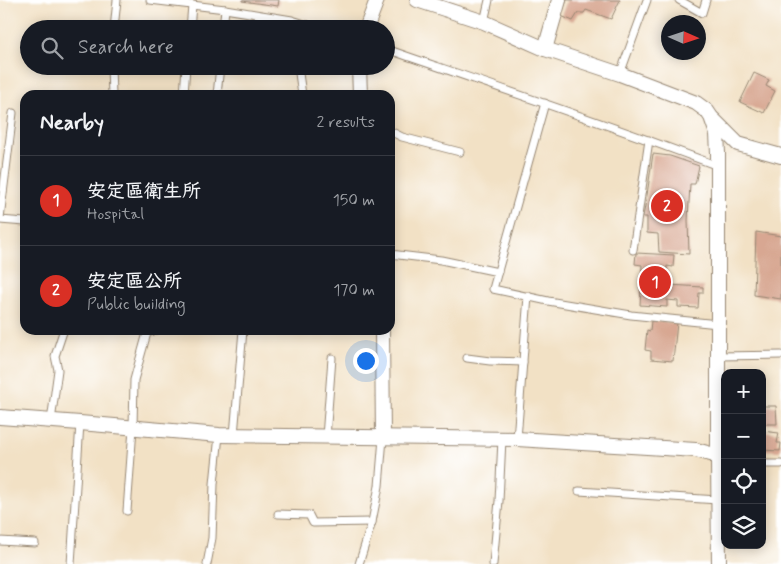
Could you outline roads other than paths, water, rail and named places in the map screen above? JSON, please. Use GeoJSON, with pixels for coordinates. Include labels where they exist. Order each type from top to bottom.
{"type":"FeatureCollection","features":[{"type":"Feature","properties":{"kind":"street"},"geometry":{"type":"LineString","coordinates":[[369,20],[377,0]]}},
{"type":"Feature","properties":{"kind":"street"},"geometry":{"type":"LineString","coordinates":[[417,0],[484,22],[545,49],[620,74],[696,103],[707,111],[738,144],[781,156]]}},
{"type":"Feature","properties":{"kind":"street"},"geometry":{"type":"LineString","coordinates":[[545,49],[560,0]]}},
{"type":"Feature","properties":{"kind":"street"},"geometry":{"type":"LineString","coordinates":[[359,75],[360,90]]}},
{"type":"Feature","properties":{"kind":"street"},"geometry":{"type":"LineString","coordinates":[[711,117],[716,134],[718,166],[718,356],[721,457],[718,500],[719,564]]}},
{"type":"Feature","properties":{"kind":"street"},"geometry":{"type":"LineString","coordinates":[[382,335],[383,438]]}},
{"type":"Feature","properties":{"kind":"street"},"geometry":{"type":"LineString","coordinates":[[0,417],[219,435],[517,439],[696,450],[721,457]]}},
{"type":"Feature","properties":{"kind":"lane"},"geometry":{"type":"LineString","coordinates":[[115,20],[117,0]]}},
{"type":"Feature","properties":{"kind":"lane"},"geometry":{"type":"LineString","coordinates":[[150,0],[225,9],[292,20]]}},
{"type":"Feature","properties":{"kind":"lane"},"geometry":{"type":"LineString","coordinates":[[484,22],[488,0]]}},
{"type":"Feature","properties":{"kind":"lane"},"geometry":{"type":"LineString","coordinates":[[620,74],[647,0]]}},
{"type":"Feature","properties":{"kind":"lane"},"geometry":{"type":"LineString","coordinates":[[679,0],[702,13],[706,0]]}},
{"type":"Feature","properties":{"kind":"lane"},"geometry":{"type":"LineString","coordinates":[[191,20],[192,5]]}},
{"type":"Feature","properties":{"kind":"lane"},"geometry":{"type":"LineString","coordinates":[[224,20],[225,9]]}},
{"type":"Feature","properties":{"kind":"lane"},"geometry":{"type":"LineString","coordinates":[[395,52],[650,140],[718,166]]}},
{"type":"Feature","properties":{"kind":"lane"},"geometry":{"type":"LineString","coordinates":[[111,75],[112,90]]}},
{"type":"Feature","properties":{"kind":"lane"},"geometry":{"type":"LineString","coordinates":[[184,90],[185,75]]}},
{"type":"Feature","properties":{"kind":"lane"},"geometry":{"type":"LineString","coordinates":[[218,90],[219,75]]}},
{"type":"Feature","properties":{"kind":"lane"},"geometry":{"type":"LineString","coordinates":[[299,75],[301,90]]}},
{"type":"Feature","properties":{"kind":"lane"},"geometry":{"type":"LineString","coordinates":[[545,103],[493,288],[631,315],[718,324]]}},
{"type":"Feature","properties":{"kind":"lane"},"geometry":{"type":"LineString","coordinates":[[13,113],[0,219],[20,221]]}},
{"type":"Feature","properties":{"kind":"lane"},"geometry":{"type":"LineString","coordinates":[[395,134],[460,152]]}},
{"type":"Feature","properties":{"kind":"lane"},"geometry":{"type":"LineString","coordinates":[[633,250],[650,140]]}},
{"type":"Feature","properties":{"kind":"lane"},"geometry":{"type":"LineString","coordinates":[[395,255],[441,260],[498,272]]}},
{"type":"Feature","properties":{"kind":"lane"},"geometry":{"type":"LineString","coordinates":[[517,439],[528,296]]}},
{"type":"Feature","properties":{"kind":"lane"},"geometry":{"type":"LineString","coordinates":[[51,421],[58,370],[55,356],[62,335]]}},
{"type":"Feature","properties":{"kind":"lane"},"geometry":{"type":"LineString","coordinates":[[127,511],[133,428],[134,380],[146,335]]}},
{"type":"Feature","properties":{"kind":"lane"},"geometry":{"type":"LineString","coordinates":[[234,435],[243,335]]}},
{"type":"Feature","properties":{"kind":"lane"},"geometry":{"type":"LineString","coordinates":[[718,356],[781,355]]}},
{"type":"Feature","properties":{"kind":"lane"},"geometry":{"type":"LineString","coordinates":[[326,437],[332,358]]}},
{"type":"Feature","properties":{"kind":"lane"},"geometry":{"type":"LineString","coordinates":[[467,358],[523,362]]}},
{"type":"Feature","properties":{"kind":"lane"},"geometry":{"type":"LineString","coordinates":[[71,564],[80,423]]}},
{"type":"Feature","properties":{"kind":"lane"},"geometry":{"type":"LineString","coordinates":[[207,564],[212,538],[214,484],[219,435]]}},
{"type":"Feature","properties":{"kind":"lane"},"geometry":{"type":"LineString","coordinates":[[359,564],[372,522],[383,438]]}},
{"type":"Feature","properties":{"kind":"lane"},"geometry":{"type":"LineString","coordinates":[[493,564],[502,439]]}},
{"type":"Feature","properties":{"kind":"lane"},"geometry":{"type":"LineString","coordinates":[[766,464],[781,464]]}},
{"type":"Feature","properties":{"kind":"lane"},"geometry":{"type":"LineString","coordinates":[[579,491],[718,500]]}},
{"type":"Feature","properties":{"kind":"lane"},"geometry":{"type":"LineString","coordinates":[[278,514],[309,515],[313,523],[372,522]]}},
{"type":"Feature","properties":{"kind":"lane"},"geometry":{"type":"LineString","coordinates":[[0,541],[35,543]]}},
{"type":"Feature","properties":{"kind":"place","name":"安定區公所"},"geometry":{"type":"Point","coordinates":[667,206]}},
{"type":"Feature","properties":{"kind":"place","name":"安定區衛生所"},"geometry":{"type":"Point","coordinates":[655,282]}}]}
